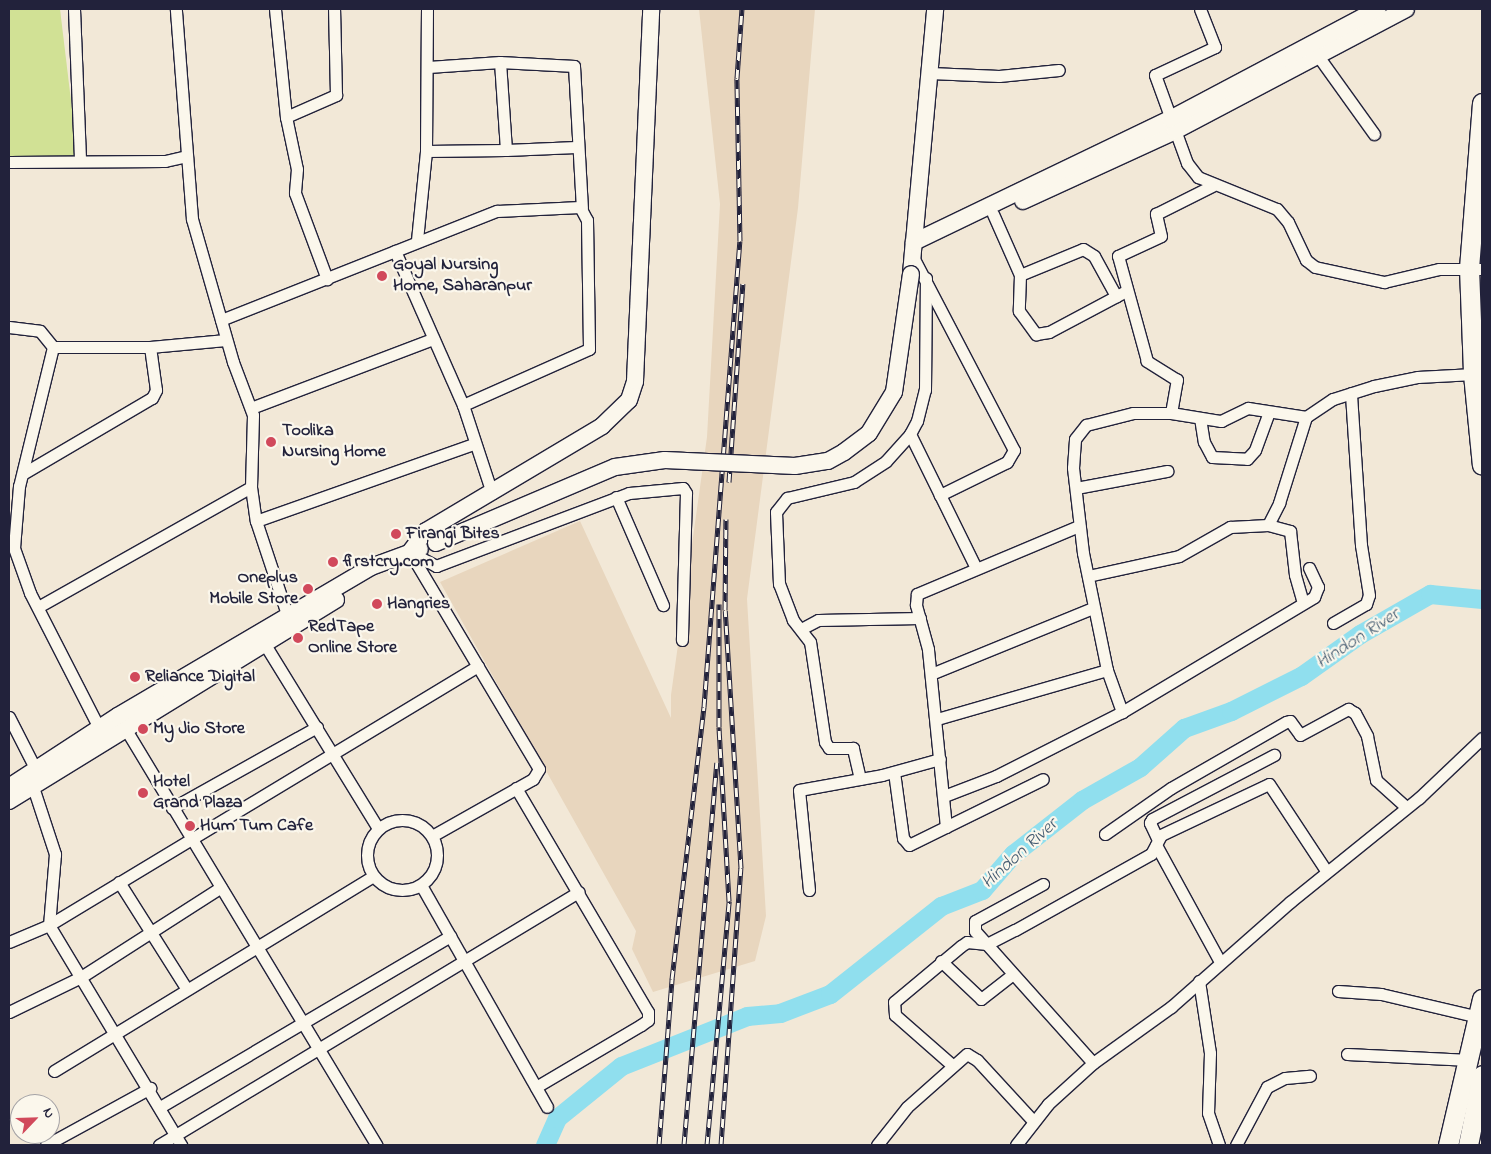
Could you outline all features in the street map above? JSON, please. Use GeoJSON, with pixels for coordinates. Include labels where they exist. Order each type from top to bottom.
{"type":"FeatureCollection","features":[{"type":"Feature","properties":{"kind":"main road"},"geometry":{"type":"LineString","coordinates":[[410,552],[426,531],[602,426],[632,392],[651,9]]}},
{"type":"Feature","properties":{"kind":"main road"},"geometry":{"type":"LineString","coordinates":[[9,787],[99,728],[376,575],[390,561],[615,466],[665,460],[795,466],[836,457],[869,433],[894,392],[919,276],[913,250],[935,9]]}},
{"type":"Feature","properties":{"kind":"main road"},"geometry":{"type":"LineString","coordinates":[[946,228],[993,214],[1172,125],[1378,9]]}},
{"type":"Feature","properties":{"kind":"main road"},"geometry":{"type":"LineString","coordinates":[[913,250],[946,228],[1318,56],[1406,9]]}},
{"type":"Feature","properties":{"kind":"main road"},"geometry":{"type":"LineString","coordinates":[[1482,103],[1473,374],[1480,413],[1482,465]]}},
{"type":"Feature","properties":{"kind":"main road"},"geometry":{"type":"LineString","coordinates":[[9,801],[264,643],[289,622]]}},
{"type":"Feature","properties":{"kind":"main road"},"geometry":{"type":"LineString","coordinates":[[1448,1145],[1481,1008]]}},
{"type":"Feature","properties":{"kind":"main road"},"geometry":{"type":"LineString","coordinates":[[1468,1145],[1482,1075]]}},
{"type":"Feature","properties":{"kind":"street"},"geometry":{"type":"LineString","coordinates":[[74,9],[80,159]]}},
{"type":"Feature","properties":{"kind":"street"},"geometry":{"type":"LineString","coordinates":[[176,9],[192,219],[226,340],[251,408],[251,487],[256,521],[289,622]]}},
{"type":"Feature","properties":{"kind":"street"},"geometry":{"type":"LineString","coordinates":[[275,9],[286,117],[297,169],[295,193],[327,279]]}},
{"type":"Feature","properties":{"kind":"street"},"geometry":{"type":"LineString","coordinates":[[286,117],[336,95],[334,9]]}},
{"type":"Feature","properties":{"kind":"street"},"geometry":{"type":"LineString","coordinates":[[417,240],[426,151],[428,9]]}},
{"type":"Feature","properties":{"kind":"street"},"geometry":{"type":"LineString","coordinates":[[1200,9],[1214,48],[1155,76],[1172,125],[1192,172],[1212,186],[1277,208],[1288,222],[1306,260],[1315,266],[1384,282],[1438,269],[1476,269]]}},
{"type":"Feature","properties":{"kind":"street"},"geometry":{"type":"LineString","coordinates":[[1318,56],[1374,134]]}},
{"type":"Feature","properties":{"kind":"street"},"geometry":{"type":"LineString","coordinates":[[428,67],[500,62],[574,66],[576,147],[582,208],[587,220],[589,349],[464,405]]}},
{"type":"Feature","properties":{"kind":"street"},"geometry":{"type":"LineString","coordinates":[[500,62],[506,150]]}},
{"type":"Feature","properties":{"kind":"street"},"geometry":{"type":"LineString","coordinates":[[930,73],[999,76],[1059,70]]}},
{"type":"Feature","properties":{"kind":"street"},"geometry":{"type":"LineString","coordinates":[[426,151],[576,147]]}},
{"type":"Feature","properties":{"kind":"street"},"geometry":{"type":"LineString","coordinates":[[9,162],[80,159],[165,161],[186,156]]}},
{"type":"Feature","properties":{"kind":"street"},"geometry":{"type":"LineString","coordinates":[[1121,293],[1118,256],[1161,236],[1156,214],[1212,186]]}},
{"type":"Feature","properties":{"kind":"street"},"geometry":{"type":"LineString","coordinates":[[221,320],[327,279],[417,240],[496,211],[573,205],[582,208]]}},
{"type":"Feature","properties":{"kind":"street"},"geometry":{"type":"LineString","coordinates":[[993,214],[1020,275],[1020,310],[1036,334],[1049,332],[1121,293]]}},
{"type":"Feature","properties":{"kind":"street"},"geometry":{"type":"LineString","coordinates":[[1020,275],[1083,249],[1094,256],[1121,293],[1147,361],[1177,380],[1171,413]]}},
{"type":"Feature","properties":{"kind":"street"},"geometry":{"type":"LineString","coordinates":[[395,251],[464,405],[474,444],[492,493]]}},
{"type":"Feature","properties":{"kind":"street"},"geometry":{"type":"LineString","coordinates":[[860,779],[854,748],[826,747],[810,642],[787,608],[779,584],[776,512],[780,503],[854,482],[886,461],[910,434],[917,421],[925,390],[919,276]]}},
{"type":"Feature","properties":{"kind":"street"},"geometry":{"type":"LineString","coordinates":[[919,276],[1014,450],[1007,462],[940,495]]}},
{"type":"Feature","properties":{"kind":"street"},"geometry":{"type":"LineString","coordinates":[[9,327],[40,331],[53,347]]}},
{"type":"Feature","properties":{"kind":"street"},"geometry":{"type":"LineString","coordinates":[[251,408],[433,339]]}},
{"type":"Feature","properties":{"kind":"street"},"geometry":{"type":"LineString","coordinates":[[53,347],[150,347],[226,340]]}},
{"type":"Feature","properties":{"kind":"street"},"geometry":{"type":"LineString","coordinates":[[53,347],[24,473],[12,549],[38,607],[99,728]]}},
{"type":"Feature","properties":{"kind":"street"},"geometry":{"type":"LineString","coordinates":[[24,473],[152,398],[156,390],[150,347]]}},
{"type":"Feature","properties":{"kind":"street"},"geometry":{"type":"LineString","coordinates":[[1268,525],[1279,503],[1306,417],[1333,399],[1351,392],[1418,377],[1473,374]]}},
{"type":"Feature","properties":{"kind":"street"},"geometry":{"type":"LineString","coordinates":[[1333,623],[1366,604],[1369,595],[1361,545],[1351,392]]}},
{"type":"Feature","properties":{"kind":"street"},"geometry":{"type":"LineString","coordinates":[[1122,712],[1107,670],[1093,608],[1079,526],[1075,439],[1086,425],[1134,413],[1171,413],[1221,421],[1248,408],[1306,417]]}},
{"type":"Feature","properties":{"kind":"street"},"geometry":{"type":"LineString","coordinates":[[1200,418],[1204,442],[1212,457],[1246,458],[1255,450],[1270,412]]}},
{"type":"Feature","properties":{"kind":"street"},"geometry":{"type":"LineString","coordinates":[[910,434],[976,568]]}},
{"type":"Feature","properties":{"kind":"street"},"geometry":{"type":"LineString","coordinates":[[256,521],[474,444]]}},
{"type":"Feature","properties":{"kind":"street"},"geometry":{"type":"LineString","coordinates":[[1076,488],[1167,471]]}},
{"type":"Feature","properties":{"kind":"street"},"geometry":{"type":"LineString","coordinates":[[410,552],[436,566],[616,497],[677,486],[686,493],[682,640]]}},
{"type":"Feature","properties":{"kind":"street"},"geometry":{"type":"LineString","coordinates":[[38,607],[251,487]]}},
{"type":"Feature","properties":{"kind":"street"},"geometry":{"type":"LineString","coordinates":[[616,497],[663,605]]}},
{"type":"Feature","properties":{"kind":"street"},"geometry":{"type":"LineString","coordinates":[[1088,576],[1179,556],[1230,527],[1268,525],[1290,531],[1295,575],[1303,603]]}},
{"type":"Feature","properties":{"kind":"street"},"geometry":{"type":"LineString","coordinates":[[946,827],[937,720],[917,594],[1079,526]]}},
{"type":"Feature","properties":{"kind":"street"},"geometry":{"type":"LineString","coordinates":[[410,552],[540,769],[533,779],[432,836]]}},
{"type":"Feature","properties":{"kind":"street"},"geometry":{"type":"LineString","coordinates":[[944,796],[996,776],[1122,712],[1303,603],[1318,591],[1309,568]]}},
{"type":"Feature","properties":{"kind":"street"},"geometry":{"type":"LineString","coordinates":[[931,674],[1093,608]]}},
{"type":"Feature","properties":{"kind":"street"},"geometry":{"type":"LineString","coordinates":[[801,629],[818,620],[920,618]]}},
{"type":"Feature","properties":{"kind":"street"},"geometry":{"type":"LineString","coordinates":[[264,643],[317,726],[378,828]]}},
{"type":"Feature","properties":{"kind":"street"},"geometry":{"type":"LineString","coordinates":[[9,942],[49,925],[190,838],[478,666]]}},
{"type":"Feature","properties":{"kind":"street"},"geometry":{"type":"LineString","coordinates":[[937,720],[1107,670]]}},
{"type":"Feature","properties":{"kind":"street"},"geometry":{"type":"LineString","coordinates":[[1105,834],[1171,788],[1286,722],[1290,721],[1300,735],[1348,708],[1355,713],[1367,736],[1376,780],[1406,807]]}},
{"type":"Feature","properties":{"kind":"street"},"geometry":{"type":"LineString","coordinates":[[9,717],[36,770]]}},
{"type":"Feature","properties":{"kind":"street"},"geometry":{"type":"LineString","coordinates":[[172,808],[317,726]]}},
{"type":"Feature","properties":{"kind":"street"},"geometry":{"type":"LineString","coordinates":[[125,728],[376,1145]]}},
{"type":"Feature","properties":{"kind":"street"},"geometry":{"type":"LineString","coordinates":[[1016,1145],[1033,1121],[1093,1063],[1199,981],[1406,807],[1482,738]]}},
{"type":"Feature","properties":{"kind":"street"},"geometry":{"type":"LineString","coordinates":[[1220,962],[1156,841],[1150,823],[1152,819],[1274,755]]}},
{"type":"Feature","properties":{"kind":"street"},"geometry":{"type":"LineString","coordinates":[[809,890],[799,790],[894,772],[940,759]]}},
{"type":"Feature","properties":{"kind":"street"},"geometry":{"type":"LineString","coordinates":[[894,772],[904,842],[911,844],[1043,779]]}},
{"type":"Feature","properties":{"kind":"street"},"geometry":{"type":"LineString","coordinates":[[952,1065],[895,1015],[892,1006],[941,961],[967,942],[987,944],[1151,854],[1156,841],[1269,784],[1327,872]]}},
{"type":"Feature","properties":{"kind":"street"},"geometry":{"type":"LineString","coordinates":[[33,787],[55,854],[49,925],[150,1088],[179,1140]]}},
{"type":"Feature","properties":{"kind":"street"},"geometry":{"type":"LineString","coordinates":[[516,788],[580,892],[645,1004],[648,1020],[536,1087]]}},
{"type":"Feature","properties":{"kind":"street"},"geometry":{"type":"LineString","coordinates":[[395,820],[413,821],[432,836],[436,863],[421,885],[401,891],[390,889],[373,876],[367,851],[378,828],[395,820]]}},
{"type":"Feature","properties":{"kind":"street"},"geometry":{"type":"LineString","coordinates":[[54,1072],[186,988],[373,876]]}},
{"type":"Feature","properties":{"kind":"street"},"geometry":{"type":"LineString","coordinates":[[119,882],[186,988]]}},
{"type":"Feature","properties":{"kind":"street"},"geometry":{"type":"LineString","coordinates":[[1043,884],[975,921],[975,931],[1093,1063]]}},
{"type":"Feature","properties":{"kind":"street"},"geometry":{"type":"LineString","coordinates":[[421,885],[547,1107]]}},
{"type":"Feature","properties":{"kind":"street"},"geometry":{"type":"LineString","coordinates":[[9,1012],[81,977],[221,887]]}},
{"type":"Feature","properties":{"kind":"street"},"geometry":{"type":"LineString","coordinates":[[160,1145],[179,1140],[318,1050],[465,964],[580,892]]}},
{"type":"Feature","properties":{"kind":"street"},"geometry":{"type":"LineString","coordinates":[[160,1107],[450,936]]}},
{"type":"Feature","properties":{"kind":"street"},"geometry":{"type":"LineString","coordinates":[[941,961],[981,999],[1012,974]]}},
{"type":"Feature","properties":{"kind":"street"},"geometry":{"type":"LineString","coordinates":[[1199,981],[1210,1053],[1208,1113],[1219,1145]]}},
{"type":"Feature","properties":{"kind":"street"},"geometry":{"type":"LineString","coordinates":[[1338,991],[1381,994],[1481,1008]]}},
{"type":"Feature","properties":{"kind":"street"},"geometry":{"type":"LineString","coordinates":[[1347,1054],[1470,1060]]}},
{"type":"Feature","properties":{"kind":"street"},"geometry":{"type":"LineString","coordinates":[[877,1145],[908,1107],[962,1056],[971,1055],[1033,1121]]}},
{"type":"Feature","properties":{"kind":"street"},"geometry":{"type":"LineString","coordinates":[[1236,1145],[1267,1086],[1285,1078],[1310,1076]]}},
{"type":"Feature","properties":{"kind":"street"},"geometry":{"type":"LineString","coordinates":[[46,1145],[150,1088]]}},
{"type":"Feature","properties":{"kind":"shaded area"},"geometry":{"type":"Polygon","coordinates":[[[699,9],[815,9],[798,208],[747,599],[766,916],[755,961],[653,992],[632,949],[636,931],[440,582],[580,521],[671,718],[671,695],[707,437],[720,204],[699,9]]]}},
{"type":"Feature","properties":{"kind":"green space"},"geometry":{"type":"Polygon","coordinates":[[[9,9],[60,9],[78,159],[9,166],[9,9]]]}},
{"type":"Feature","properties":{"kind":"waterway","name":"Hindon River"},"geometry":{"type":"LineString","coordinates":[[545,1145],[557,1118],[621,1066],[747,1016],[780,1013],[830,994],[941,906],[982,890],[1013,854],[1082,800],[1140,767],[1184,728],[1231,711],[1301,676],[1360,634],[1430,594],[1482,599]]}},
{"type":"Feature","properties":{"kind":"railway"},"geometry":{"type":"LineString","coordinates":[[659,1145],[672,979],[704,707],[740,241],[737,78],[742,9]]}},
{"type":"Feature","properties":{"kind":"railway"},"geometry":{"type":"LineString","coordinates":[[729,482],[743,283]]}},
{"type":"Feature","properties":{"kind":"railway"},"geometry":{"type":"LineString","coordinates":[[721,1145],[741,868],[725,610],[726,519]]}},
{"type":"Feature","properties":{"kind":"railway"},"geometry":{"type":"LineString","coordinates":[[707,1145],[729,901],[719,727],[719,604]]}},
{"type":"Feature","properties":{"kind":"railway"},"geometry":{"type":"LineString","coordinates":[[684,1145],[717,762]]}},
{"type":"Feature","properties":{"kind":"place","name":"Goyal Nursing Home, Saharanpur"},"geometry":{"type":"Point","coordinates":[382,276]}},
{"type":"Feature","properties":{"kind":"place","name":"Toolika Nursing Home"},"geometry":{"type":"Point","coordinates":[271,442]}},
{"type":"Feature","properties":{"kind":"place","name":"Firangi Bites"},"geometry":{"type":"Point","coordinates":[396,534]}},
{"type":"Feature","properties":{"kind":"place","name":"firstcry.com"},"geometry":{"type":"Point","coordinates":[333,562]}},
{"type":"Feature","properties":{"kind":"place","name":"Oneplus Mobile Store"},"geometry":{"type":"Point","coordinates":[308,589]}},
{"type":"Feature","properties":{"kind":"place","name":"Hangries"},"geometry":{"type":"Point","coordinates":[377,604]}},
{"type":"Feature","properties":{"kind":"place","name":"RedTape Online Store"},"geometry":{"type":"Point","coordinates":[298,638]}},
{"type":"Feature","properties":{"kind":"place","name":"Reliance Digital"},"geometry":{"type":"Point","coordinates":[135,677]}},
{"type":"Feature","properties":{"kind":"place","name":"My Jio Store"},"geometry":{"type":"Point","coordinates":[143,729]}},
{"type":"Feature","properties":{"kind":"place","name":"Hotel Grand Plaza"},"geometry":{"type":"Point","coordinates":[143,793]}},
{"type":"Feature","properties":{"kind":"place","name":"Hum Tum Cafe"},"geometry":{"type":"Point","coordinates":[190,826]}}]}
